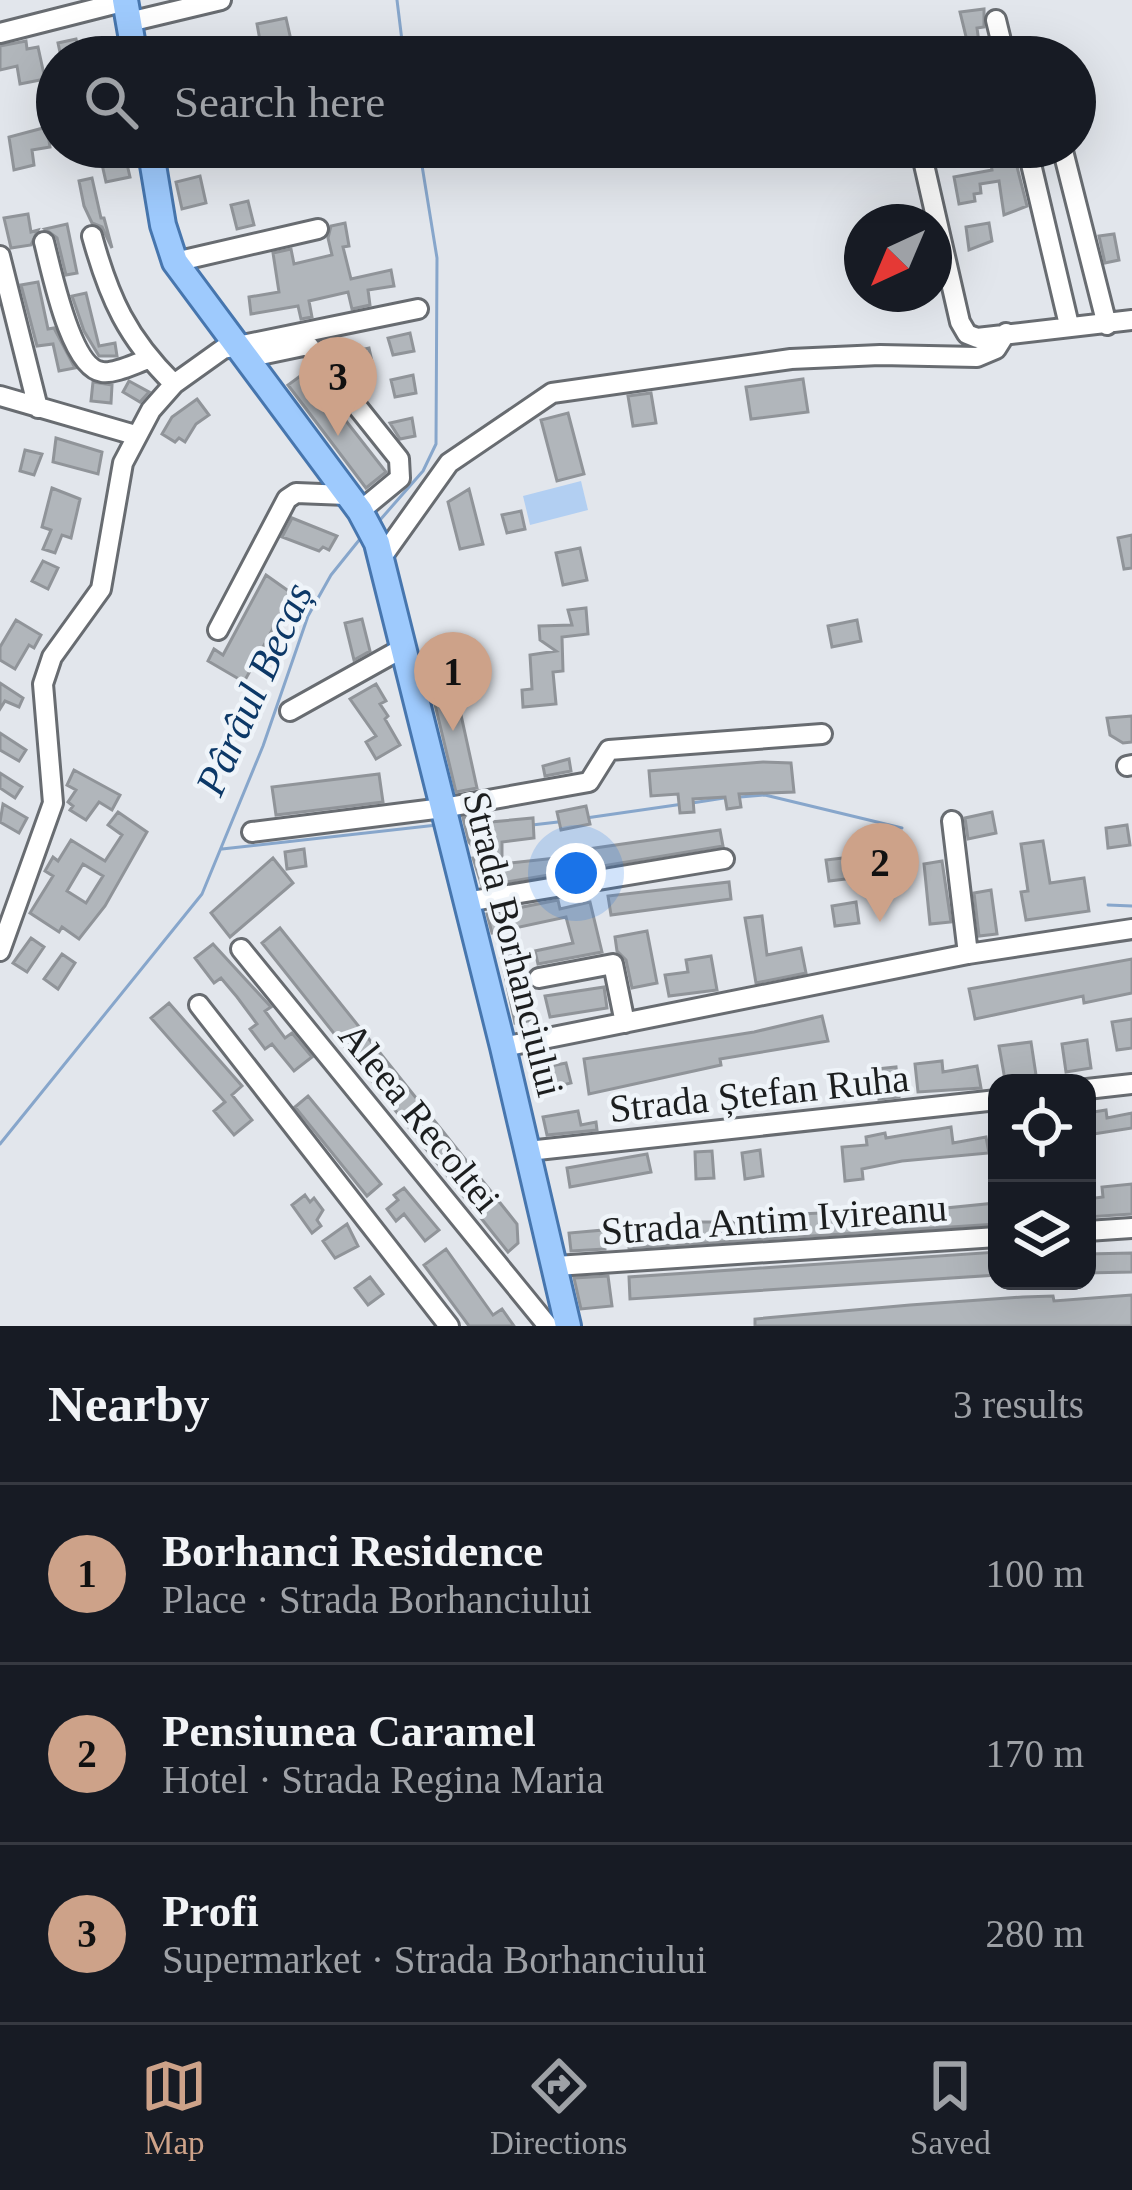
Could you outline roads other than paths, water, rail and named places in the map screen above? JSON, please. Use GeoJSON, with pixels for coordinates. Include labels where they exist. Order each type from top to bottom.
{"type":"FeatureCollection","features":[{"type":"Feature","properties":{"kind":"main road","name":"Strada Borhanciului"},"geometry":{"type":"LineString","coordinates":[[154,168],[163,225],[176,262],[357,507],[380,550],[568,1326]]}},
{"type":"Feature","properties":{"kind":"street"},"geometry":{"type":"LineString","coordinates":[[0,33],[127,8],[221,0]]}},
{"type":"Feature","properties":{"kind":"street"},"geometry":{"type":"LineString","coordinates":[[997,20],[1000,36]]}},
{"type":"Feature","properties":{"kind":"street"},"geometry":{"type":"LineString","coordinates":[[925,168],[963,329],[977,338],[1132,320]]}},
{"type":"Feature","properties":{"kind":"street"},"geometry":{"type":"LineString","coordinates":[[1032,168],[1069,325]]}},
{"type":"Feature","properties":{"kind":"street"},"geometry":{"type":"LineString","coordinates":[[1067,168],[1106,325]]}},
{"type":"Feature","properties":{"kind":"street"},"geometry":{"type":"LineString","coordinates":[[176,262],[318,229]]}},
{"type":"Feature","properties":{"kind":"street"},"geometry":{"type":"LineString","coordinates":[[92,236],[108,294],[148,359],[174,384]]}},
{"type":"Feature","properties":{"kind":"street"},"geometry":{"type":"LineString","coordinates":[[44,242],[68,332],[91,366],[107,372],[148,359]]}},
{"type":"Feature","properties":{"kind":"street"},"geometry":{"type":"LineString","coordinates":[[0,256],[38,408]]}},
{"type":"Feature","properties":{"kind":"street"},"geometry":{"type":"LineString","coordinates":[[242,353],[418,309]]}},
{"type":"Feature","properties":{"kind":"street"},"geometry":{"type":"LineString","coordinates":[[380,550],[449,463],[552,393],[791,359],[977,357],[996,349],[1006,333]]}},
{"type":"Feature","properties":{"kind":"street"},"geometry":{"type":"LineString","coordinates":[[0,951],[52,803],[43,684],[52,657],[101,590],[123,463],[135,435],[174,384],[208,357],[308,345],[399,459],[400,478],[357,507],[296,493],[287,499],[218,630]]}},
{"type":"Feature","properties":{"kind":"street"},"geometry":{"type":"LineString","coordinates":[[0,396],[135,435]]}},
{"type":"Feature","properties":{"kind":"street"},"geometry":{"type":"LineString","coordinates":[[290,711],[403,648]]}},
{"type":"Feature","properties":{"kind":"street"},"geometry":{"type":"LineString","coordinates":[[251,832],[442,808],[589,782],[609,750],[822,734]]}},
{"type":"Feature","properties":{"kind":"street"},"geometry":{"type":"LineString","coordinates":[[952,821],[968,954]]}},
{"type":"Feature","properties":{"kind":"street"},"geometry":{"type":"LineString","coordinates":[[466,902],[724,860]]}},
{"type":"Feature","properties":{"kind":"street"},"geometry":{"type":"LineString","coordinates":[[503,1047],[968,954],[1132,929]]}},
{"type":"Feature","properties":{"kind":"street","name":"Aleea Recoltei"},"geometry":{"type":"LineString","coordinates":[[241,949],[548,1326]]}},
{"type":"Feature","properties":{"kind":"street"},"geometry":{"type":"LineString","coordinates":[[539,978],[613,964],[625,1023]]}},
{"type":"Feature","properties":{"kind":"street"},"geometry":{"type":"LineString","coordinates":[[199,1005],[449,1326]]}},
{"type":"Feature","properties":{"kind":"street"},"geometry":{"type":"LineString","coordinates":[[1096,1089],[1132,1084]]}},
{"type":"Feature","properties":{"kind":"street","name":"Strada Ștefan Ruha"},"geometry":{"type":"LineString","coordinates":[[528,1151],[988,1101]]}},
{"type":"Feature","properties":{"kind":"street"},"geometry":{"type":"LineString","coordinates":[[1096,1231],[1132,1228]]}},
{"type":"Feature","properties":{"kind":"street","name":"Strada Antim Ivireanu"},"geometry":{"type":"LineString","coordinates":[[556,1266],[988,1239]]}},
{"type":"Feature","properties":{"kind":"waterway","name":"Pârâul Becaș"},"geometry":{"type":"LineString","coordinates":[[397,0],[401,36]]}},
{"type":"Feature","properties":{"kind":"waterway","name":"Pârâul Becaș"},"geometry":{"type":"LineString","coordinates":[[380,520],[423,471],[436,444],[437,258],[422,168]]}},
{"type":"Feature","properties":{"kind":"waterway","name":"Pârâul Becaș"},"geometry":{"type":"LineString","coordinates":[[0,1144],[202,894],[263,746],[308,616],[331,575],[360,539]]}},
{"type":"Feature","properties":{"kind":"waterway"},"geometry":{"type":"LineString","coordinates":[[740,797],[765,795],[902,828]]}},
{"type":"Feature","properties":{"kind":"waterway"},"geometry":{"type":"LineString","coordinates":[[692,803],[724,798]]}},
{"type":"Feature","properties":{"kind":"waterway"},"geometry":{"type":"LineString","coordinates":[[586,818],[683,804]]}},
{"type":"Feature","properties":{"kind":"waterway"},"geometry":{"type":"LineString","coordinates":[[532,825],[558,822]]}},
{"type":"Feature","properties":{"kind":"waterway"},"geometry":{"type":"LineString","coordinates":[[222,849],[437,825]]}},
{"type":"Feature","properties":{"kind":"waterway"},"geometry":{"type":"LineString","coordinates":[[1108,905],[1132,906]]}},
{"type":"Feature","properties":{"kind":"place","name":"Profi"},"geometry":{"type":"Point","coordinates":[338,436]}},
{"type":"Feature","properties":{"kind":"place","name":"Borhanci Residence"},"geometry":{"type":"Point","coordinates":[453,731]}},
{"type":"Feature","properties":{"kind":"place","name":"Pensiunea Caramel"},"geometry":{"type":"Point","coordinates":[880,922]}}]}
